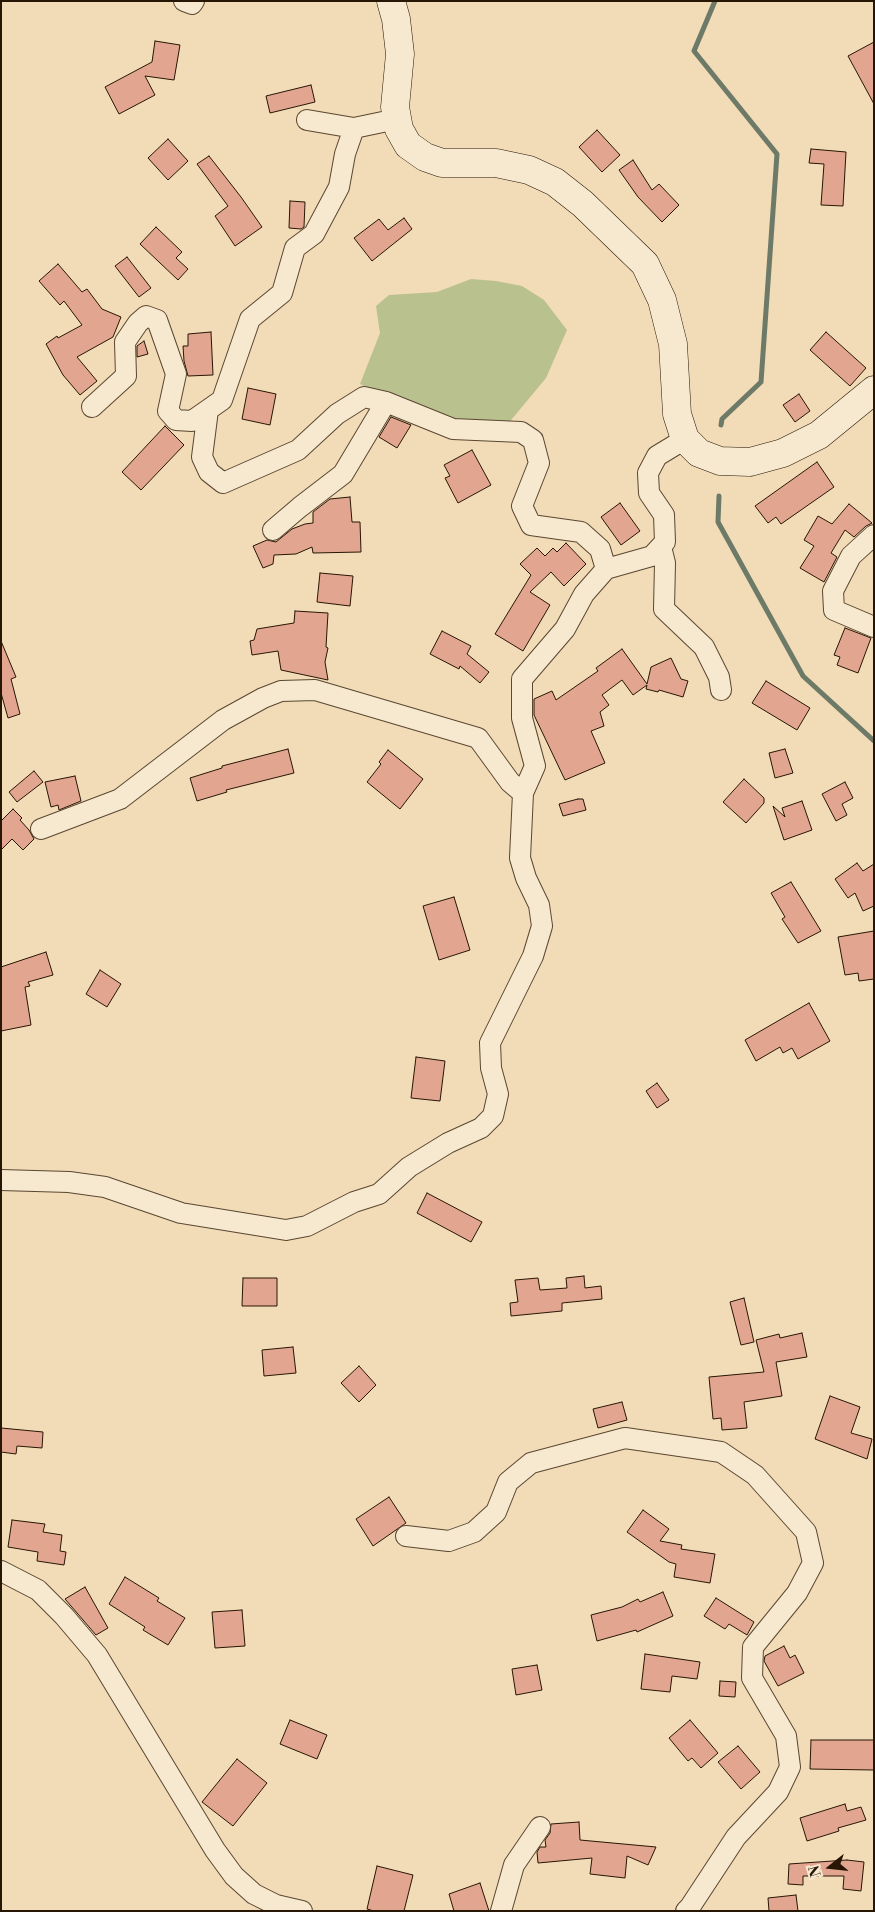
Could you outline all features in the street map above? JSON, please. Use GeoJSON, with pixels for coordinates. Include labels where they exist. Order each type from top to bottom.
{"type":"FeatureCollection","features":[{"type":"Feature","properties":{"kind":"main road"},"geometry":{"type":"LineString","coordinates":[[391,1],[396,19],[400,54],[395,106],[399,129],[408,145],[425,157],[442,162],[496,163],[529,170],[555,182],[583,204],[645,264],[662,300],[673,344],[677,414],[685,439],[699,453],[720,462],[750,462],[784,454],[819,435],[874,390]]}},
{"type":"Feature","properties":{"kind":"street"},"geometry":{"type":"LineString","coordinates":[[184,1],[192,4],[194,1]]}},
{"type":"Feature","properties":{"kind":"street"},"geometry":{"type":"LineString","coordinates":[[307,120],[354,128],[397,119]]}},
{"type":"Feature","properties":{"kind":"street"},"geometry":{"type":"LineString","coordinates":[[92,407],[126,376],[125,342],[138,323],[146,316],[157,320],[176,374],[168,411],[176,420],[192,421],[222,400],[250,319],[282,293],[295,248],[314,234],[339,187],[345,154],[354,128]]}},
{"type":"Feature","properties":{"kind":"street"},"geometry":{"type":"LineString","coordinates":[[208,410],[202,458],[209,472],[223,483],[298,450],[337,414],[364,397],[386,402],[453,429],[521,432],[533,440],[539,463],[522,506],[531,525],[581,532],[600,548],[606,569]]}},
{"type":"Feature","properties":{"kind":"street"},"geometry":{"type":"LineString","coordinates":[[273,530],[343,474],[386,402]]}},
{"type":"Feature","properties":{"kind":"street"},"geometry":{"type":"LineString","coordinates":[[1,1180],[69,1182],[105,1187],[181,1213],[286,1230],[307,1226],[354,1202],[379,1194],[409,1167],[448,1143],[481,1128],[493,1116],[498,1094],[491,1068],[490,1043],[534,956],[542,926],[539,905],[526,878],[520,858],[523,793],[535,766],[522,718],[522,679],[565,629],[584,594],[606,569],[652,556],[665,542],[664,515],[649,493],[648,473],[657,456],[685,439]]}},
{"type":"Feature","properties":{"kind":"street"},"geometry":{"type":"LineString","coordinates":[[874,535],[851,556],[833,591],[834,610],[874,628]]}},
{"type":"Feature","properties":{"kind":"street"},"geometry":{"type":"LineString","coordinates":[[660,546],[665,562],[664,609],[704,648],[719,677],[721,690]]}},
{"type":"Feature","properties":{"kind":"street"},"geometry":{"type":"LineString","coordinates":[[40,829],[120,798],[223,720],[263,698],[281,691],[315,690],[478,738],[510,782],[523,793]]}},
{"type":"Feature","properties":{"kind":"street"},"geometry":{"type":"LineString","coordinates":[[406,1536],[449,1541],[474,1532],[496,1512],[508,1482],[531,1463],[625,1438],[721,1452],[755,1475],[806,1532],[812,1562],[797,1593],[753,1647],[752,1678],[786,1736],[790,1767],[778,1792],[736,1838],[686,1911]]}},
{"type":"Feature","properties":{"kind":"street"},"geometry":{"type":"LineString","coordinates":[[1,1571],[38,1590],[64,1616],[97,1655],[215,1850],[234,1876],[254,1894],[276,1905],[302,1911]]}},
{"type":"Feature","properties":{"kind":"street"},"geometry":{"type":"LineString","coordinates":[[501,1911],[514,1865],[540,1827]]}},
{"type":"Feature","properties":{"kind":"green space"},"geometry":{"type":"Polygon","coordinates":[[[471,279],[522,286],[544,300],[567,330],[546,378],[507,425],[439,421],[360,384],[380,333],[376,306],[389,295],[437,292],[471,279]]]}},
{"type":"Feature","properties":{"kind":"building"},"geometry":{"type":"Polygon","coordinates":[[[155,41],[180,45],[174,80],[145,76],[155,95],[119,114],[105,87],[152,62],[155,41]]]}},
{"type":"Feature","properties":{"kind":"building"},"geometry":{"type":"Polygon","coordinates":[[[874,42],[874,104],[848,56],[874,42]]]}},
{"type":"Feature","properties":{"kind":"building"},"geometry":{"type":"Polygon","coordinates":[[[311,85],[315,102],[270,113],[266,96],[311,85]]]}},
{"type":"Feature","properties":{"kind":"building"},"geometry":{"type":"Polygon","coordinates":[[[597,130],[620,155],[602,172],[579,147],[597,130]]]}},
{"type":"Feature","properties":{"kind":"building"},"geometry":{"type":"Polygon","coordinates":[[[168,139],[188,161],[168,180],[148,158],[168,139]]]}},
{"type":"Feature","properties":{"kind":"building"},"geometry":{"type":"Polygon","coordinates":[[[811,149],[846,152],[843,206],[821,205],[824,164],[809,163],[811,149]]]}},
{"type":"Feature","properties":{"kind":"building"},"geometry":{"type":"Polygon","coordinates":[[[209,156],[262,227],[235,246],[215,216],[228,206],[197,164],[209,156]]]}},
{"type":"Feature","properties":{"kind":"building"},"geometry":{"type":"Polygon","coordinates":[[[633,160],[652,190],[659,184],[679,205],[662,222],[638,197],[619,170],[633,160]]]}},
{"type":"Feature","properties":{"kind":"building"},"geometry":{"type":"Polygon","coordinates":[[[290,201],[305,202],[304,227],[301,229],[289,228],[290,201]]]}},
{"type":"Feature","properties":{"kind":"building"},"geometry":{"type":"Polygon","coordinates":[[[404,218],[412,229],[372,261],[354,238],[379,219],[388,230],[404,218]]]}},
{"type":"Feature","properties":{"kind":"building"},"geometry":{"type":"Polygon","coordinates":[[[156,227],[182,252],[176,258],[188,269],[178,280],[140,244],[156,227]]]}},
{"type":"Feature","properties":{"kind":"building"},"geometry":{"type":"Polygon","coordinates":[[[127,257],[151,288],[139,297],[115,266],[127,257]]]}},
{"type":"Feature","properties":{"kind":"building"},"geometry":{"type":"Polygon","coordinates":[[[58,264],[82,292],[87,289],[102,309],[121,317],[113,337],[77,357],[97,381],[80,395],[63,375],[46,344],[57,336],[58,338],[82,325],[64,301],[60,305],[39,281],[58,264]]]}},
{"type":"Feature","properties":{"kind":"building"},"geometry":{"type":"Polygon","coordinates":[[[211,332],[213,375],[188,376],[183,346],[188,346],[188,334],[211,332]]]}},
{"type":"Feature","properties":{"kind":"building"},"geometry":{"type":"Polygon","coordinates":[[[826,332],[866,368],[850,386],[810,350],[826,332]]]}},
{"type":"Feature","properties":{"kind":"building"},"geometry":{"type":"Polygon","coordinates":[[[144,341],[148,354],[137,357],[137,346],[144,341]]]}},
{"type":"Feature","properties":{"kind":"building"},"geometry":{"type":"Polygon","coordinates":[[[248,388],[276,394],[270,425],[242,419],[248,388]]]}},
{"type":"Feature","properties":{"kind":"building"},"geometry":{"type":"Polygon","coordinates":[[[799,394],[810,411],[795,422],[783,405],[799,394]]]}},
{"type":"Feature","properties":{"kind":"building"},"geometry":{"type":"Polygon","coordinates":[[[391,417],[411,425],[397,448],[379,437],[391,417]]]}},
{"type":"Feature","properties":{"kind":"building"},"geometry":{"type":"Polygon","coordinates":[[[165,426],[184,445],[141,490],[122,472],[165,426]]]}},
{"type":"Feature","properties":{"kind":"building"},"geometry":{"type":"Polygon","coordinates":[[[472,450],[491,485],[458,503],[445,478],[450,476],[444,465],[472,450]]]}},
{"type":"Feature","properties":{"kind":"building"},"geometry":{"type":"Polygon","coordinates":[[[817,462],[834,487],[781,524],[776,517],[768,523],[755,506],[817,462]]]}},
{"type":"Feature","properties":{"kind":"building"},"geometry":{"type":"Polygon","coordinates":[[[350,497],[352,522],[360,522],[361,552],[313,553],[312,547],[296,554],[274,555],[273,564],[263,568],[253,546],[267,540],[276,542],[292,529],[313,523],[313,512],[330,499],[350,497]]]}},
{"type":"Feature","properties":{"kind":"building"},"geometry":{"type":"Polygon","coordinates":[[[620,503],[640,531],[621,545],[601,517],[620,503]]]}},
{"type":"Feature","properties":{"kind":"building"},"geometry":{"type":"Polygon","coordinates":[[[849,504],[872,523],[854,537],[845,530],[831,553],[837,557],[824,582],[800,568],[814,546],[804,540],[818,516],[832,524],[849,504]]]}},
{"type":"Feature","properties":{"kind":"building"},"geometry":{"type":"Polygon","coordinates":[[[566,543],[586,564],[564,586],[551,572],[530,592],[550,605],[523,651],[495,634],[531,575],[520,564],[537,548],[545,556],[553,548],[557,552],[566,543]]]}},
{"type":"Feature","properties":{"kind":"building"},"geometry":{"type":"Polygon","coordinates":[[[320,573],[353,576],[350,606],[317,602],[320,573]]]}},
{"type":"Feature","properties":{"kind":"building"},"geometry":{"type":"Polygon","coordinates":[[[295,611],[328,613],[326,647],[328,648],[325,662],[328,680],[281,670],[278,651],[252,655],[250,641],[254,640],[257,629],[294,623],[295,611]]]}},
{"type":"Feature","properties":{"kind":"building"},"geometry":{"type":"Polygon","coordinates":[[[845,628],[871,638],[858,673],[837,665],[840,657],[834,655],[845,628]]]}},
{"type":"Feature","properties":{"kind":"building"},"geometry":{"type":"Polygon","coordinates":[[[442,631],[471,646],[467,654],[489,672],[480,683],[460,666],[459,669],[430,654],[442,631]]]}},
{"type":"Feature","properties":{"kind":"building"},"geometry":{"type":"Polygon","coordinates":[[[1,641],[16,677],[11,679],[20,714],[8,718],[1,693],[1,641]]]}},
{"type":"Feature","properties":{"kind":"building"},"geometry":{"type":"Polygon","coordinates":[[[622,649],[647,684],[651,667],[671,658],[681,679],[688,681],[683,697],[659,690],[658,692],[646,689],[647,685],[633,695],[622,680],[602,695],[609,705],[600,712],[604,726],[591,731],[605,763],[565,780],[534,715],[534,699],[552,691],[556,700],[598,671],[596,668],[622,649]]]}},
{"type":"Feature","properties":{"kind":"building"},"geometry":{"type":"Polygon","coordinates":[[[766,681],[810,708],[797,730],[752,703],[766,681]]]}},
{"type":"Feature","properties":{"kind":"building"},"geometry":{"type":"Polygon","coordinates":[[[288,749],[294,773],[226,790],[227,792],[197,801],[190,778],[222,768],[222,766],[288,749]]]}},
{"type":"Feature","properties":{"kind":"building"},"geometry":{"type":"Polygon","coordinates":[[[785,749],[793,773],[775,778],[769,753],[785,749]]]}},
{"type":"Feature","properties":{"kind":"building"},"geometry":{"type":"Polygon","coordinates":[[[388,750],[423,779],[400,809],[367,782],[381,764],[379,762],[388,750]]]}},
{"type":"Feature","properties":{"kind":"building"},"geometry":{"type":"Polygon","coordinates":[[[34,771],[43,782],[17,802],[9,792],[34,771]]]}},
{"type":"Feature","properties":{"kind":"building"},"geometry":{"type":"Polygon","coordinates":[[[75,776],[81,801],[59,810],[58,805],[51,807],[45,782],[75,776]]]}},
{"type":"Feature","properties":{"kind":"building"},"geometry":{"type":"Polygon","coordinates":[[[744,779],[764,798],[764,803],[746,823],[723,802],[744,779]]]}},
{"type":"Feature","properties":{"kind":"building"},"geometry":{"type":"Polygon","coordinates":[[[845,782],[853,798],[842,804],[847,815],[836,821],[822,794],[845,782]]]}},
{"type":"Feature","properties":{"kind":"building"},"geometry":{"type":"Polygon","coordinates":[[[583,799],[586,810],[563,816],[559,804],[583,799]]]}},
{"type":"Feature","properties":{"kind":"building"},"geometry":{"type":"Polygon","coordinates":[[[802,801],[812,830],[784,840],[773,806],[785,817],[782,808],[802,801]]]}},
{"type":"Feature","properties":{"kind":"building"},"geometry":{"type":"Polygon","coordinates":[[[13,809],[22,818],[20,820],[34,839],[23,850],[12,839],[1,850],[1,821],[13,809]]]}},
{"type":"Feature","properties":{"kind":"building"},"geometry":{"type":"Polygon","coordinates":[[[857,863],[863,871],[874,864],[874,906],[863,911],[855,893],[848,898],[835,879],[857,863]]]}},
{"type":"Feature","properties":{"kind":"building"},"geometry":{"type":"Polygon","coordinates":[[[791,882],[821,931],[798,943],[782,919],[785,917],[771,893],[791,882]]]}},
{"type":"Feature","properties":{"kind":"building"},"geometry":{"type":"Polygon","coordinates":[[[454,897],[470,950],[439,960],[423,906],[454,897]]]}},
{"type":"Feature","properties":{"kind":"building"},"geometry":{"type":"Polygon","coordinates":[[[874,931],[874,979],[859,981],[858,973],[845,975],[838,937],[874,931]]]}},
{"type":"Feature","properties":{"kind":"building"},"geometry":{"type":"Polygon","coordinates":[[[46,952],[53,975],[28,982],[30,986],[25,987],[31,1025],[1,1031],[1,967],[46,952]]]}},
{"type":"Feature","properties":{"kind":"building"},"geometry":{"type":"Polygon","coordinates":[[[100,970],[121,984],[107,1007],[86,994],[100,970]]]}},
{"type":"Feature","properties":{"kind":"building"},"geometry":{"type":"Polygon","coordinates":[[[809,1003],[830,1041],[798,1059],[792,1048],[783,1053],[780,1047],[756,1061],[745,1040],[809,1003]]]}},
{"type":"Feature","properties":{"kind":"building"},"geometry":{"type":"Polygon","coordinates":[[[416,1057],[445,1061],[440,1101],[411,1098],[416,1057]]]}},
{"type":"Feature","properties":{"kind":"building"},"geometry":{"type":"Polygon","coordinates":[[[657,1083],[669,1100],[657,1108],[646,1091],[657,1083]]]}},
{"type":"Feature","properties":{"kind":"building"},"geometry":{"type":"Polygon","coordinates":[[[427,1193],[482,1222],[471,1242],[417,1213],[427,1193]]]}},
{"type":"Feature","properties":{"kind":"building"},"geometry":{"type":"Polygon","coordinates":[[[584,1276],[585,1288],[601,1286],[602,1299],[562,1303],[562,1311],[511,1316],[510,1303],[518,1302],[515,1280],[538,1278],[540,1290],[567,1288],[566,1278],[584,1276]]]}},
{"type":"Feature","properties":{"kind":"building"},"geometry":{"type":"Polygon","coordinates":[[[243,1278],[277,1278],[277,1306],[242,1306],[243,1278]]]}},
{"type":"Feature","properties":{"kind":"building"},"geometry":{"type":"Polygon","coordinates":[[[744,1298],[754,1342],[741,1345],[730,1302],[744,1298]]]}},
{"type":"Feature","properties":{"kind":"building"},"geometry":{"type":"Polygon","coordinates":[[[802,1333],[807,1357],[776,1362],[782,1396],[744,1402],[747,1428],[722,1430],[721,1418],[713,1419],[709,1377],[764,1372],[756,1340],[779,1334],[780,1338],[802,1333]]]}},
{"type":"Feature","properties":{"kind":"building"},"geometry":{"type":"Polygon","coordinates":[[[293,1347],[296,1373],[264,1376],[262,1350],[293,1347]]]}},
{"type":"Feature","properties":{"kind":"building"},"geometry":{"type":"Polygon","coordinates":[[[359,1366],[376,1385],[359,1402],[341,1383],[359,1366]]]}},
{"type":"Feature","properties":{"kind":"building"},"geometry":{"type":"Polygon","coordinates":[[[830,1396],[860,1407],[851,1433],[872,1439],[867,1459],[815,1439],[830,1396]]]}},
{"type":"Feature","properties":{"kind":"building"},"geometry":{"type":"Polygon","coordinates":[[[622,1402],[627,1420],[598,1428],[593,1409],[622,1402]]]}},
{"type":"Feature","properties":{"kind":"building"},"geometry":{"type":"Polygon","coordinates":[[[1,1428],[43,1432],[42,1448],[17,1446],[16,1454],[1,1452],[1,1428]]]}},
{"type":"Feature","properties":{"kind":"building"},"geometry":{"type":"Polygon","coordinates":[[[389,1497],[406,1523],[373,1546],[356,1519],[389,1497]]]}},
{"type":"Feature","properties":{"kind":"building"},"geometry":{"type":"Polygon","coordinates":[[[643,1510],[669,1529],[660,1541],[682,1545],[681,1549],[715,1554],[710,1583],[674,1577],[676,1564],[669,1562],[627,1532],[643,1510]]]}},
{"type":"Feature","properties":{"kind":"building"},"geometry":{"type":"Polygon","coordinates":[[[12,1520],[45,1524],[43,1532],[62,1535],[60,1551],[66,1552],[64,1565],[37,1561],[38,1552],[8,1547],[12,1520]]]}},
{"type":"Feature","properties":{"kind":"building"},"geometry":{"type":"Polygon","coordinates":[[[125,1577],[159,1598],[157,1601],[185,1618],[168,1645],[143,1630],[145,1627],[109,1604],[125,1577]]]}},
{"type":"Feature","properties":{"kind":"building"},"geometry":{"type":"Polygon","coordinates":[[[85,1587],[108,1628],[96,1635],[65,1599],[85,1587]]]}},
{"type":"Feature","properties":{"kind":"building"},"geometry":{"type":"Polygon","coordinates":[[[663,1592],[673,1616],[637,1632],[636,1630],[597,1641],[591,1615],[622,1607],[638,1599],[640,1602],[663,1592]]]}},
{"type":"Feature","properties":{"kind":"building"},"geometry":{"type":"Polygon","coordinates":[[[716,1598],[754,1622],[747,1635],[729,1624],[725,1629],[704,1616],[716,1598]]]}},
{"type":"Feature","properties":{"kind":"building"},"geometry":{"type":"Polygon","coordinates":[[[242,1610],[245,1646],[215,1648],[212,1612],[242,1610]]]}},
{"type":"Feature","properties":{"kind":"building"},"geometry":{"type":"Polygon","coordinates":[[[784,1646],[790,1658],[795,1655],[804,1673],[778,1686],[764,1661],[765,1656],[784,1646]]]}},
{"type":"Feature","properties":{"kind":"building"},"geometry":{"type":"Polygon","coordinates":[[[645,1654],[700,1662],[697,1679],[672,1676],[670,1692],[641,1689],[645,1654]]]}},
{"type":"Feature","properties":{"kind":"building"},"geometry":{"type":"Polygon","coordinates":[[[537,1665],[542,1690],[516,1695],[512,1669],[537,1665]]]}},
{"type":"Feature","properties":{"kind":"building"},"geometry":{"type":"Polygon","coordinates":[[[720,1681],[736,1682],[735,1697],[719,1696],[720,1681]]]}},
{"type":"Feature","properties":{"kind":"building"},"geometry":{"type":"Polygon","coordinates":[[[290,1720],[327,1735],[317,1759],[280,1744],[290,1720]]]}},
{"type":"Feature","properties":{"kind":"building"},"geometry":{"type":"Polygon","coordinates":[[[690,1720],[718,1753],[701,1768],[692,1758],[688,1761],[669,1738],[690,1720]]]}},
{"type":"Feature","properties":{"kind":"building"},"geometry":{"type":"Polygon","coordinates":[[[811,1740],[874,1740],[874,1770],[810,1769],[811,1740]]]}},
{"type":"Feature","properties":{"kind":"building"},"geometry":{"type":"Polygon","coordinates":[[[738,1746],[760,1772],[741,1789],[718,1762],[738,1746]]]}},
{"type":"Feature","properties":{"kind":"building"},"geometry":{"type":"Polygon","coordinates":[[[237,1759],[267,1783],[233,1826],[202,1802],[237,1759]]]}},
{"type":"Feature","properties":{"kind":"building"},"geometry":{"type":"Polygon","coordinates":[[[845,1804],[847,1811],[861,1807],[866,1820],[838,1828],[839,1831],[807,1841],[800,1818],[845,1804]]]}},
{"type":"Feature","properties":{"kind":"building"},"geometry":{"type":"Polygon","coordinates":[[[579,1822],[580,1840],[656,1847],[648,1865],[627,1856],[625,1878],[590,1874],[592,1858],[538,1863],[537,1852],[540,1847],[546,1847],[545,1840],[550,1833],[551,1824],[579,1822]]]}},
{"type":"Feature","properties":{"kind":"building"},"geometry":{"type":"Polygon","coordinates":[[[847,1860],[864,1862],[861,1891],[843,1889],[844,1876],[803,1876],[803,1885],[788,1884],[789,1864],[847,1860]]]}},
{"type":"Feature","properties":{"kind":"building"},"geometry":{"type":"Polygon","coordinates":[[[377,1866],[413,1875],[404,1911],[374,1911],[367,1909],[377,1866]]]}},
{"type":"Feature","properties":{"kind":"building"},"geometry":{"type":"Polygon","coordinates":[[[480,1883],[489,1911],[454,1911],[449,1894],[480,1883]]]}},
{"type":"Feature","properties":{"kind":"building"},"geometry":{"type":"Polygon","coordinates":[[[796,1895],[798,1911],[769,1911],[768,1898],[796,1895]]]}},
{"type":"Feature","properties":{"kind":"waterway"},"geometry":{"type":"LineString","coordinates":[[715,1],[694,51],[777,154],[761,382],[722,419],[721,425]]}},
{"type":"Feature","properties":{"kind":"waterway"},"geometry":{"type":"LineString","coordinates":[[719,496],[718,522],[803,676],[874,741]]}}]}
